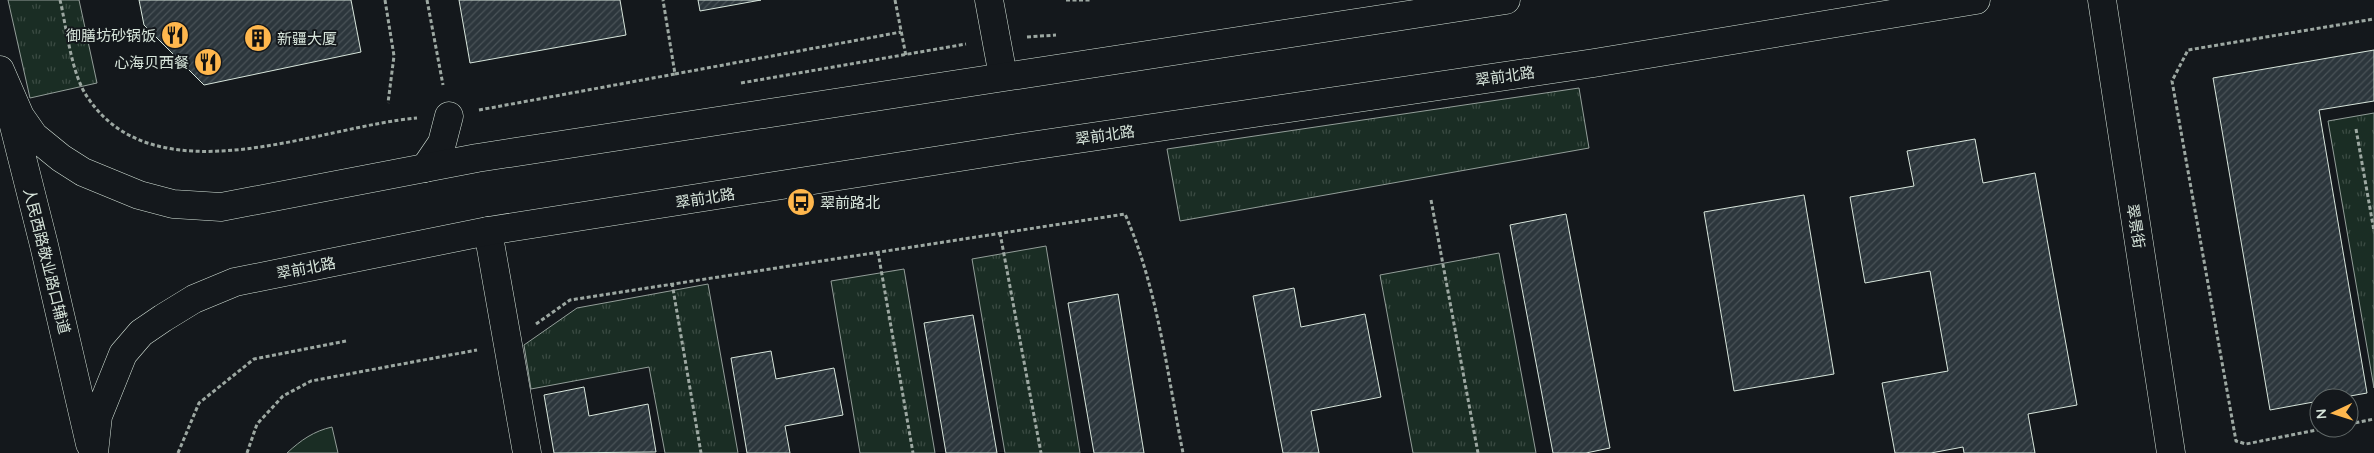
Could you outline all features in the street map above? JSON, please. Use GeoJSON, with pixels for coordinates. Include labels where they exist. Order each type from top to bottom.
{"type":"FeatureCollection","features":[{"type":"Feature","properties":{"kind":"main road"},"geometry":{"type":"LineString","coordinates":[[989,0],[1003,76]]}},
{"type":"Feature","properties":{"kind":"main road"},"geometry":{"type":"LineString","coordinates":[[0,70],[20,116],[34,136],[61,158],[83,172],[139,194],[172,204],[221,207],[477,158],[1506,0]]}},
{"type":"Feature","properties":{"kind":"main road","name":"翠前北路"},"geometry":{"type":"LineString","coordinates":[[93,453],[98,416],[123,354],[141,333],[162,318],[194,299],[235,282],[488,232],[1026,147],[1594,63],[1976,0]]}},
{"type":"Feature","properties":{"kind":"main road","name":"翠景街"},"geometry":{"type":"LineString","coordinates":[[2102,0],[2171,453]]}},
{"type":"Feature","properties":{"kind":"main road","name":"人民西路敬业路口辅道"},"geometry":{"type":"LineString","coordinates":[[0,70],[93,453]]}},
{"type":"Feature","properties":{"kind":"main road"},"geometry":{"type":"LineString","coordinates":[[449,116],[459,139],[477,158]]}},
{"type":"Feature","properties":{"kind":"main road"},"geometry":{"type":"LineString","coordinates":[[425,168],[442,143],[449,116]]}},
{"type":"Feature","properties":{"kind":"main road"},"geometry":{"type":"LineString","coordinates":[[488,232],[527,453]]}},
{"type":"Feature","properties":{"kind":"path"},"geometry":{"type":"LineString","coordinates":[[60,0],[78,77],[87,97],[112,126],[125,134],[157,145],[190,152],[252,147],[408,118],[449,116],[901,32]]}},
{"type":"Feature","properties":{"kind":"path"},"geometry":{"type":"LineString","coordinates":[[385,0],[394,56],[388,103]]}},
{"type":"Feature","properties":{"kind":"path"},"geometry":{"type":"LineString","coordinates":[[427,0],[449,116]]}},
{"type":"Feature","properties":{"kind":"path"},"geometry":{"type":"LineString","coordinates":[[662,0],[675,74]]}},
{"type":"Feature","properties":{"kind":"path"},"geometry":{"type":"LineString","coordinates":[[895,0],[912,90]]}},
{"type":"Feature","properties":{"kind":"path"},"geometry":{"type":"LineString","coordinates":[[1066,0],[1091,0]]}},
{"type":"Feature","properties":{"kind":"path"},"geometry":{"type":"LineString","coordinates":[[2309,432],[2246,444],[2236,441],[2172,81],[2188,50],[2374,19]]}},
{"type":"Feature","properties":{"kind":"path"},"geometry":{"type":"LineString","coordinates":[[739,83],[996,39],[1061,35]]}},
{"type":"Feature","properties":{"kind":"path"},"geometry":{"type":"LineString","coordinates":[[2356,129],[2374,232]]}},
{"type":"Feature","properties":{"kind":"path"},"geometry":{"type":"LineString","coordinates":[[1431,200],[1478,453]]}},
{"type":"Feature","properties":{"kind":"path"},"geometry":{"type":"LineString","coordinates":[[246,453],[257,424],[283,396],[311,381],[507,344],[570,300],[1124,214],[1139,248],[1154,305],[1183,453]]}},
{"type":"Feature","properties":{"kind":"path"},"geometry":{"type":"LineString","coordinates":[[1000,233],[1041,453]]}},
{"type":"Feature","properties":{"kind":"path"},"geometry":{"type":"LineString","coordinates":[[878,252],[913,453]]}},
{"type":"Feature","properties":{"kind":"path"},"geometry":{"type":"LineString","coordinates":[[672,283],[701,453]]}},
{"type":"Feature","properties":{"kind":"path"},"geometry":{"type":"LineString","coordinates":[[178,453],[199,403],[254,359],[346,341]]}},
{"type":"Feature","properties":{"kind":"path"},"geometry":{"type":"LineString","coordinates":[[2359,422],[2374,419]]}},
{"type":"Feature","properties":{"kind":"green space"},"geometry":{"type":"Polygon","coordinates":[[[8,0],[79,0],[97,83],[30,98],[8,0]]]}},
{"type":"Feature","properties":{"kind":"green space"},"geometry":{"type":"Polygon","coordinates":[[[1579,88],[1589,148],[1180,221],[1167,149],[1579,88]]]}},
{"type":"Feature","properties":{"kind":"green space"},"geometry":{"type":"Polygon","coordinates":[[[2374,113],[2374,388],[2328,121],[2374,113]]]}},
{"type":"Feature","properties":{"kind":"green space"},"geometry":{"type":"Polygon","coordinates":[[[1046,246],[1080,453],[1005,453],[972,259],[1046,246]]]}},
{"type":"Feature","properties":{"kind":"green space"},"geometry":{"type":"Polygon","coordinates":[[[1499,253],[1536,453],[1413,453],[1380,275],[1499,253]]]}},
{"type":"Feature","properties":{"kind":"green space"},"geometry":{"type":"Polygon","coordinates":[[[904,269],[935,453],[860,453],[831,281],[904,269]]]}},
{"type":"Feature","properties":{"kind":"green space"},"geometry":{"type":"Polygon","coordinates":[[[708,284],[738,453],[665,453],[649,367],[531,389],[524,345],[577,308],[708,284]]]}},
{"type":"Feature","properties":{"kind":"green space"},"geometry":{"type":"Polygon","coordinates":[[[332,427],[338,453],[287,453],[308,437],[332,427]]]}},
{"type":"Feature","properties":{"kind":"building","name":"新疆大厦"},"geometry":{"type":"Polygon","coordinates":[[[139,0],[351,0],[361,52],[204,85],[144,25],[139,0]]]}},
{"type":"Feature","properties":{"kind":"building"},"geometry":{"type":"Polygon","coordinates":[[[459,0],[620,0],[626,35],[470,63],[459,0]]]}},
{"type":"Feature","properties":{"kind":"building"},"geometry":{"type":"Polygon","coordinates":[[[698,0],[761,0],[700,11],[698,0]]]}},
{"type":"Feature","properties":{"kind":"building"},"geometry":{"type":"Polygon","coordinates":[[[2374,50],[2374,101],[2319,110],[2367,393],[2359,394],[2359,388],[2309,388],[2309,403],[2270,410],[2213,78],[2374,50]]]}},
{"type":"Feature","properties":{"kind":"building"},"geometry":{"type":"Polygon","coordinates":[[[1975,139],[1983,183],[2035,173],[2077,405],[2028,414],[2035,453],[1964,453],[1963,447],[1931,453],[1895,453],[1882,383],[1948,371],[1930,271],[1865,283],[1850,197],[1914,186],[1907,151],[1975,139]]]}},
{"type":"Feature","properties":{"kind":"building"},"geometry":{"type":"Polygon","coordinates":[[[1804,195],[1834,374],[1734,391],[1704,212],[1804,195]]]}},
{"type":"Feature","properties":{"kind":"building"},"geometry":{"type":"Polygon","coordinates":[[[1566,214],[1610,448],[1586,453],[1553,453],[1510,225],[1566,214]]]}},
{"type":"Feature","properties":{"kind":"building"},"geometry":{"type":"Polygon","coordinates":[[[1294,288],[1301,327],[1365,314],[1381,397],[1311,411],[1319,453],[1283,453],[1253,296],[1294,288]]]}},
{"type":"Feature","properties":{"kind":"building"},"geometry":{"type":"Polygon","coordinates":[[[1118,294],[1144,453],[1094,453],[1068,303],[1118,294]]]}},
{"type":"Feature","properties":{"kind":"building"},"geometry":{"type":"Polygon","coordinates":[[[973,315],[997,453],[946,453],[924,323],[973,315]]]}},
{"type":"Feature","properties":{"kind":"building"},"geometry":{"type":"Polygon","coordinates":[[[771,351],[776,379],[834,368],[843,415],[785,426],[790,453],[747,453],[731,358],[771,351]]]}},
{"type":"Feature","properties":{"kind":"building"},"geometry":{"type":"Polygon","coordinates":[[[584,387],[589,416],[648,404],[656,452],[554,453],[544,395],[584,387]]]}},
{"type":"Feature","properties":{"kind":"place","name":"御膳坊砂锅饭"},"geometry":{"type":"Point","coordinates":[175,35]}},
{"type":"Feature","properties":{"kind":"place","name":"新疆大厦"},"geometry":{"type":"Point","coordinates":[258,38]}},
{"type":"Feature","properties":{"kind":"place","name":"心海贝西餐"},"geometry":{"type":"Point","coordinates":[208,62]}},
{"type":"Feature","properties":{"kind":"place","name":"翠前路北"},"geometry":{"type":"Point","coordinates":[801,202]}}]}
